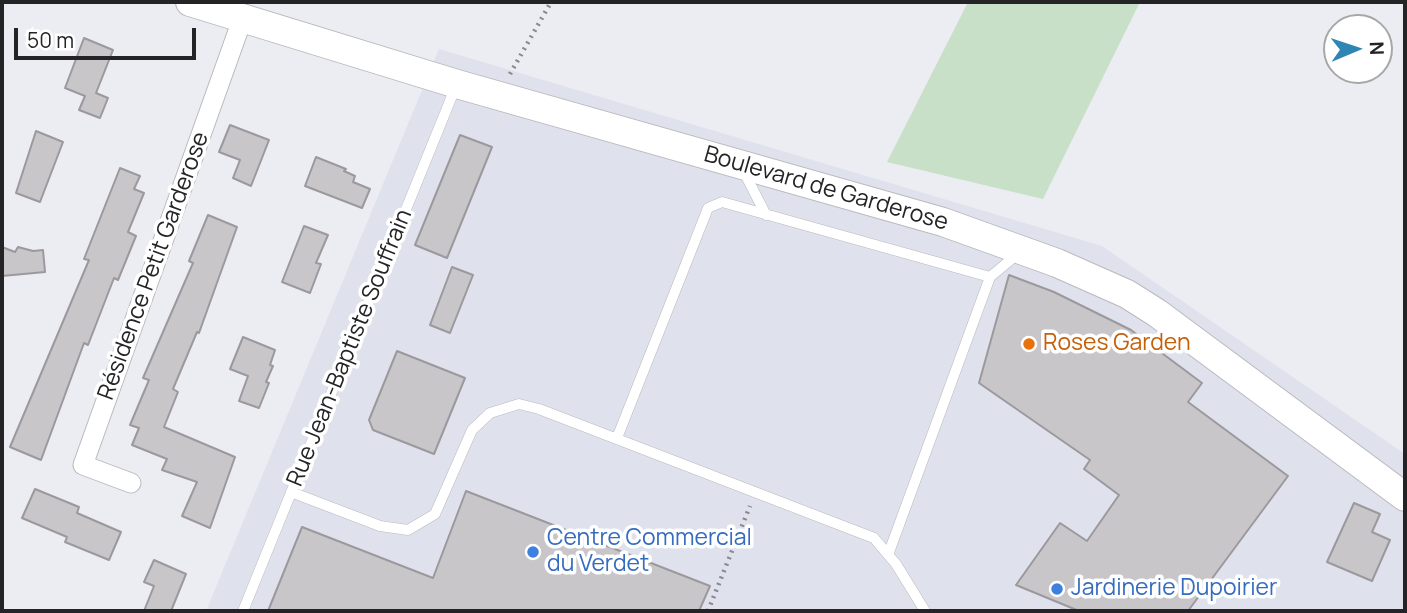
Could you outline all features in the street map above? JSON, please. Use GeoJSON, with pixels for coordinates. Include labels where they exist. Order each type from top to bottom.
{"type":"FeatureCollection","features":[{"type":"Feature","properties":{"kind":"main road","name":"Boulevard de Garderose"},"geometry":{"type":"LineString","coordinates":[[190,2],[498,96],[943,222],[1023,249],[1127,294],[1157,313],[1405,497]]}},
{"type":"Feature","properties":{"kind":"street","name":"Résidence Petit Garderose"},"geometry":{"type":"LineString","coordinates":[[131,483],[83,465],[242,20]]}},
{"type":"Feature","properties":{"kind":"lane","name":"Rue Jean-Baptiste Souffrain"},"geometry":{"type":"LineString","coordinates":[[243,611],[457,84]]}},
{"type":"Feature","properties":{"kind":"lane"},"geometry":{"type":"LineString","coordinates":[[741,165],[766,215]]}},
{"type":"Feature","properties":{"kind":"lane"},"geometry":{"type":"LineString","coordinates":[[617,439],[708,208],[722,202],[990,277]]}},
{"type":"Feature","properties":{"kind":"lane"},"geometry":{"type":"LineString","coordinates":[[888,555],[990,277],[1023,249]]}},
{"type":"Feature","properties":{"kind":"lane"},"geometry":{"type":"LineString","coordinates":[[292,492],[380,526],[408,530],[435,514],[472,430],[490,413],[519,404],[539,409],[874,538],[925,611]]}},
{"type":"Feature","properties":{"kind":"path"},"geometry":{"type":"LineString","coordinates":[[498,96],[551,2]]}},
{"type":"Feature","properties":{"kind":"path"},"geometry":{"type":"LineString","coordinates":[[708,611],[756,492]]}},
{"type":"Feature","properties":{"kind":"shaded area"},"geometry":{"type":"Polygon","coordinates":[[[439,49],[1102,246],[1405,454],[1405,611],[206,611],[439,49]]]}},
{"type":"Feature","properties":{"kind":"green space"},"geometry":{"type":"Polygon","coordinates":[[[968,2],[1140,2],[1043,199],[887,162],[968,2]]]}},
{"type":"Feature","properties":{"kind":"building"},"geometry":{"type":"Polygon","coordinates":[[[84,38],[113,50],[96,93],[108,98],[100,118],[79,110],[85,96],[65,88],[84,38]]]}},
{"type":"Feature","properties":{"kind":"building"},"geometry":{"type":"Polygon","coordinates":[[[230,125],[269,140],[251,186],[233,178],[240,160],[219,152],[230,125]]]}},
{"type":"Feature","properties":{"kind":"building"},"geometry":{"type":"Polygon","coordinates":[[[36,131],[63,142],[40,202],[16,193],[36,131]]]}},
{"type":"Feature","properties":{"kind":"building"},"geometry":{"type":"Polygon","coordinates":[[[460,135],[492,147],[447,258],[415,245],[460,135]]]}},
{"type":"Feature","properties":{"kind":"building"},"geometry":{"type":"Polygon","coordinates":[[[316,157],[346,169],[344,171],[355,176],[353,182],[370,189],[362,208],[305,186],[316,157]]]}},
{"type":"Feature","properties":{"kind":"building"},"geometry":{"type":"Polygon","coordinates":[[[120,168],[140,176],[134,189],[144,193],[128,232],[136,236],[118,280],[114,278],[88,345],[84,343],[41,460],[10,447],[89,260],[84,259],[120,168]]]}},
{"type":"Feature","properties":{"kind":"building"},"geometry":{"type":"Polygon","coordinates":[[[208,215],[237,227],[199,333],[197,332],[173,389],[178,392],[164,427],[235,457],[210,528],[182,516],[197,482],[162,470],[167,459],[132,445],[139,428],[130,425],[149,380],[143,378],[193,263],[189,261],[208,215]]]}},
{"type":"Feature","properties":{"kind":"building"},"geometry":{"type":"Polygon","coordinates":[[[304,226],[328,235],[316,263],[321,264],[310,293],[282,282],[304,226]]]}},
{"type":"Feature","properties":{"kind":"building"},"geometry":{"type":"Polygon","coordinates":[[[2,247],[15,252],[18,247],[33,251],[43,250],[45,272],[2,276],[2,247]]]}},
{"type":"Feature","properties":{"kind":"building"},"geometry":{"type":"Polygon","coordinates":[[[452,267],[473,275],[450,333],[430,325],[452,267]]]}},
{"type":"Feature","properties":{"kind":"building"},"geometry":{"type":"Polygon","coordinates":[[[1009,275],[1054,292],[1131,330],[1202,383],[1188,402],[1288,476],[1188,611],[1079,611],[1016,585],[1060,523],[1087,541],[1119,495],[1084,469],[1090,460],[979,383],[1009,275]]]}},
{"type":"Feature","properties":{"kind":"building"},"geometry":{"type":"Polygon","coordinates":[[[243,337],[275,350],[270,365],[273,366],[266,382],[269,383],[259,408],[239,401],[248,376],[230,369],[243,337]]]}},
{"type":"Feature","properties":{"kind":"building"},"geometry":{"type":"Polygon","coordinates":[[[397,351],[465,378],[434,454],[373,430],[369,420],[397,351]]]}},
{"type":"Feature","properties":{"kind":"building"},"geometry":{"type":"Polygon","coordinates":[[[35,489],[79,507],[77,513],[121,532],[109,560],[65,542],[67,537],[22,518],[35,489]]]}},
{"type":"Feature","properties":{"kind":"building","name":"Centre Commercial du Verdet"},"geometry":{"type":"Polygon","coordinates":[[[466,491],[710,586],[699,611],[268,611],[302,527],[433,578],[466,491]]]}},
{"type":"Feature","properties":{"kind":"building"},"geometry":{"type":"Polygon","coordinates":[[[1354,503],[1380,514],[1372,532],[1390,540],[1372,581],[1327,562],[1354,503]]]}},
{"type":"Feature","properties":{"kind":"building"},"geometry":{"type":"Polygon","coordinates":[[[154,560],[186,574],[171,611],[144,611],[154,586],[144,582],[154,560]]]}},
{"type":"Feature","properties":{"kind":"place","name":"Roses Garden"},"geometry":{"type":"Point","coordinates":[1029,344]}},
{"type":"Feature","properties":{"kind":"place","name":"Centre Commercial du Verdet"},"geometry":{"type":"Point","coordinates":[533,552]}},
{"type":"Feature","properties":{"kind":"place","name":"Jardinerie Dupoirier"},"geometry":{"type":"Point","coordinates":[1057,589]}}]}
